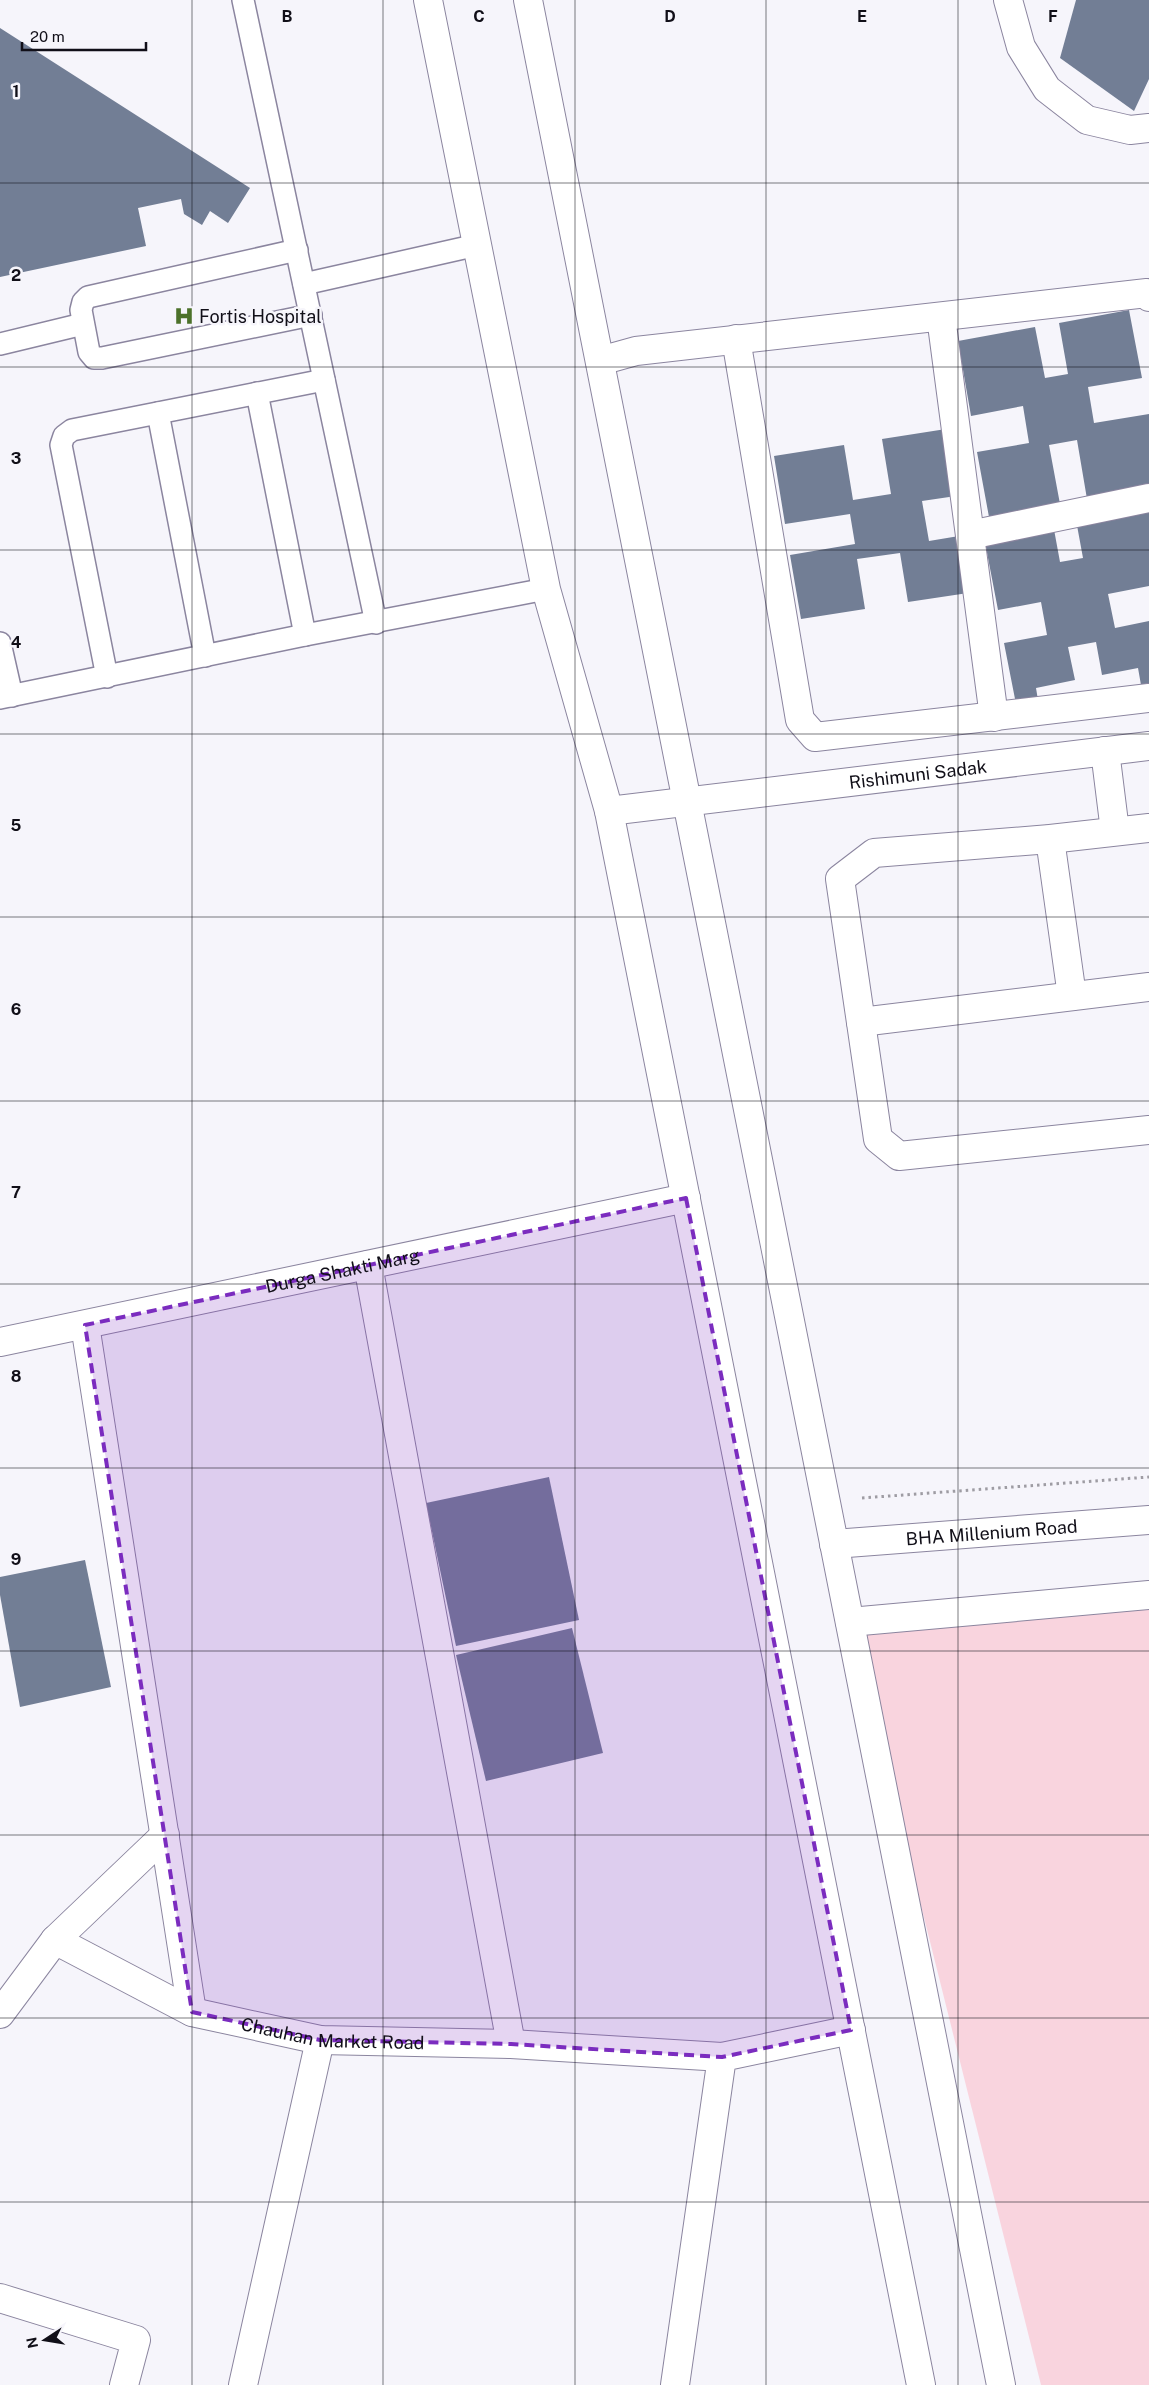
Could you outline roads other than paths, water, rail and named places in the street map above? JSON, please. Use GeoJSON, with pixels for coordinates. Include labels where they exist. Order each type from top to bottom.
{"type":"FeatureCollection","features":[{"type":"Feature","properties":{"kind":"street"},"geometry":{"type":"LineString","coordinates":[[428,0],[546,589],[609,811],[921,2385]]}},
{"type":"Feature","properties":{"kind":"street"},"geometry":{"type":"LineString","coordinates":[[528,0],[1001,2385]]}},
{"type":"Feature","properties":{"kind":"street"},"geometry":{"type":"LineString","coordinates":[[1008,0],[1021,47],[1047,89],[1087,120],[1130,130],[1149,128]]}},
{"type":"Feature","properties":{"kind":"street"},"geometry":{"type":"LineString","coordinates":[[600,361],[636,351],[736,339],[1148,293],[1149,296]]}},
{"type":"Feature","properties":{"kind":"street"},"geometry":{"type":"LineString","coordinates":[[941,317],[994,716]]}},
{"type":"Feature","properties":{"kind":"street"},"geometry":{"type":"LineString","coordinates":[[736,339],[800,720],[815,737],[1149,698]]}},
{"type":"Feature","properties":{"kind":"street"},"geometry":{"type":"LineString","coordinates":[[970,535],[1149,498]]}},
{"type":"Feature","properties":{"kind":"street","name":"Rishimuni Sadak"},"geometry":{"type":"LineString","coordinates":[[609,811],[1149,746]]}},
{"type":"Feature","properties":{"kind":"street"},"geometry":{"type":"LineString","coordinates":[[1104,751],[1115,831]]}},
{"type":"Feature","properties":{"kind":"street"},"geometry":{"type":"LineString","coordinates":[[1149,828],[1050,839],[874,853],[840,879],[878,1139],[899,1156],[1149,1130]]}},
{"type":"Feature","properties":{"kind":"street"},"geometry":{"type":"LineString","coordinates":[[1050,839],[1072,996]]}},
{"type":"Feature","properties":{"kind":"street"},"geometry":{"type":"LineString","coordinates":[[861,1022],[1149,986]]}},
{"type":"Feature","properties":{"kind":"street","name":"Durga Shakti Marg"},"geometry":{"type":"LineString","coordinates":[[0,1342],[686,1198]]}},
{"type":"Feature","properties":{"kind":"street"},"geometry":{"type":"LineString","coordinates":[[368,1265],[511,2044]]}},
{"type":"Feature","properties":{"kind":"street"},"geometry":{"type":"LineString","coordinates":[[85,1324],[192,2012]]}},
{"type":"Feature","properties":{"kind":"street","name":"BHA Millenium Road"},"geometry":{"type":"LineString","coordinates":[[834,1544],[1149,1520]]}},
{"type":"Feature","properties":{"kind":"street"},"geometry":{"type":"LineString","coordinates":[[850,1622],[1149,1595]]}},
{"type":"Feature","properties":{"kind":"street"},"geometry":{"type":"LineString","coordinates":[[0,2014],[55,1940],[165,1835]]}},
{"type":"Feature","properties":{"kind":"street","name":"Chauhan Market Road"},"geometry":{"type":"LineString","coordinates":[[55,1940],[192,2012],[320,2040],[511,2044],[722,2057],[851,2030]]}},
{"type":"Feature","properties":{"kind":"street"},"geometry":{"type":"LineString","coordinates":[[243,2385],[320,2040]]}},
{"type":"Feature","properties":{"kind":"street"},"geometry":{"type":"LineString","coordinates":[[675,2385],[722,2057]]}},
{"type":"Feature","properties":{"kind":"street"},"geometry":{"type":"LineString","coordinates":[[0,2298],[136,2340],[124,2385]]}},
{"type":"Feature","properties":{"kind":"lane"},"geometry":{"type":"LineString","coordinates":[[244,0],[376,623]]}},
{"type":"Feature","properties":{"kind":"lane"},"geometry":{"type":"LineString","coordinates":[[304,284],[477,244]]}},
{"type":"Feature","properties":{"kind":"lane"},"geometry":{"type":"LineString","coordinates":[[297,250],[88,298],[83,302],[81,310],[89,352],[94,358],[102,358],[311,315]]}},
{"type":"Feature","properties":{"kind":"lane"},"geometry":{"type":"LineString","coordinates":[[0,344],[83,324]]}},
{"type":"Feature","properties":{"kind":"lane"},"geometry":{"type":"LineString","coordinates":[[107,677],[61,445],[64,436],[72,430],[324,380]]}},
{"type":"Feature","properties":{"kind":"lane"},"geometry":{"type":"LineString","coordinates":[[257,393],[305,635]]}},
{"type":"Feature","properties":{"kind":"lane"},"geometry":{"type":"LineString","coordinates":[[158,413],[205,656]]}},
{"type":"Feature","properties":{"kind":"lane"},"geometry":{"type":"LineString","coordinates":[[0,643],[6,697],[305,635],[376,623],[546,589]]}},
{"type":"Feature","properties":{"kind":"place","name":"Fortis Hospital"},"geometry":{"type":"Point","coordinates":[184,316]}}]}
